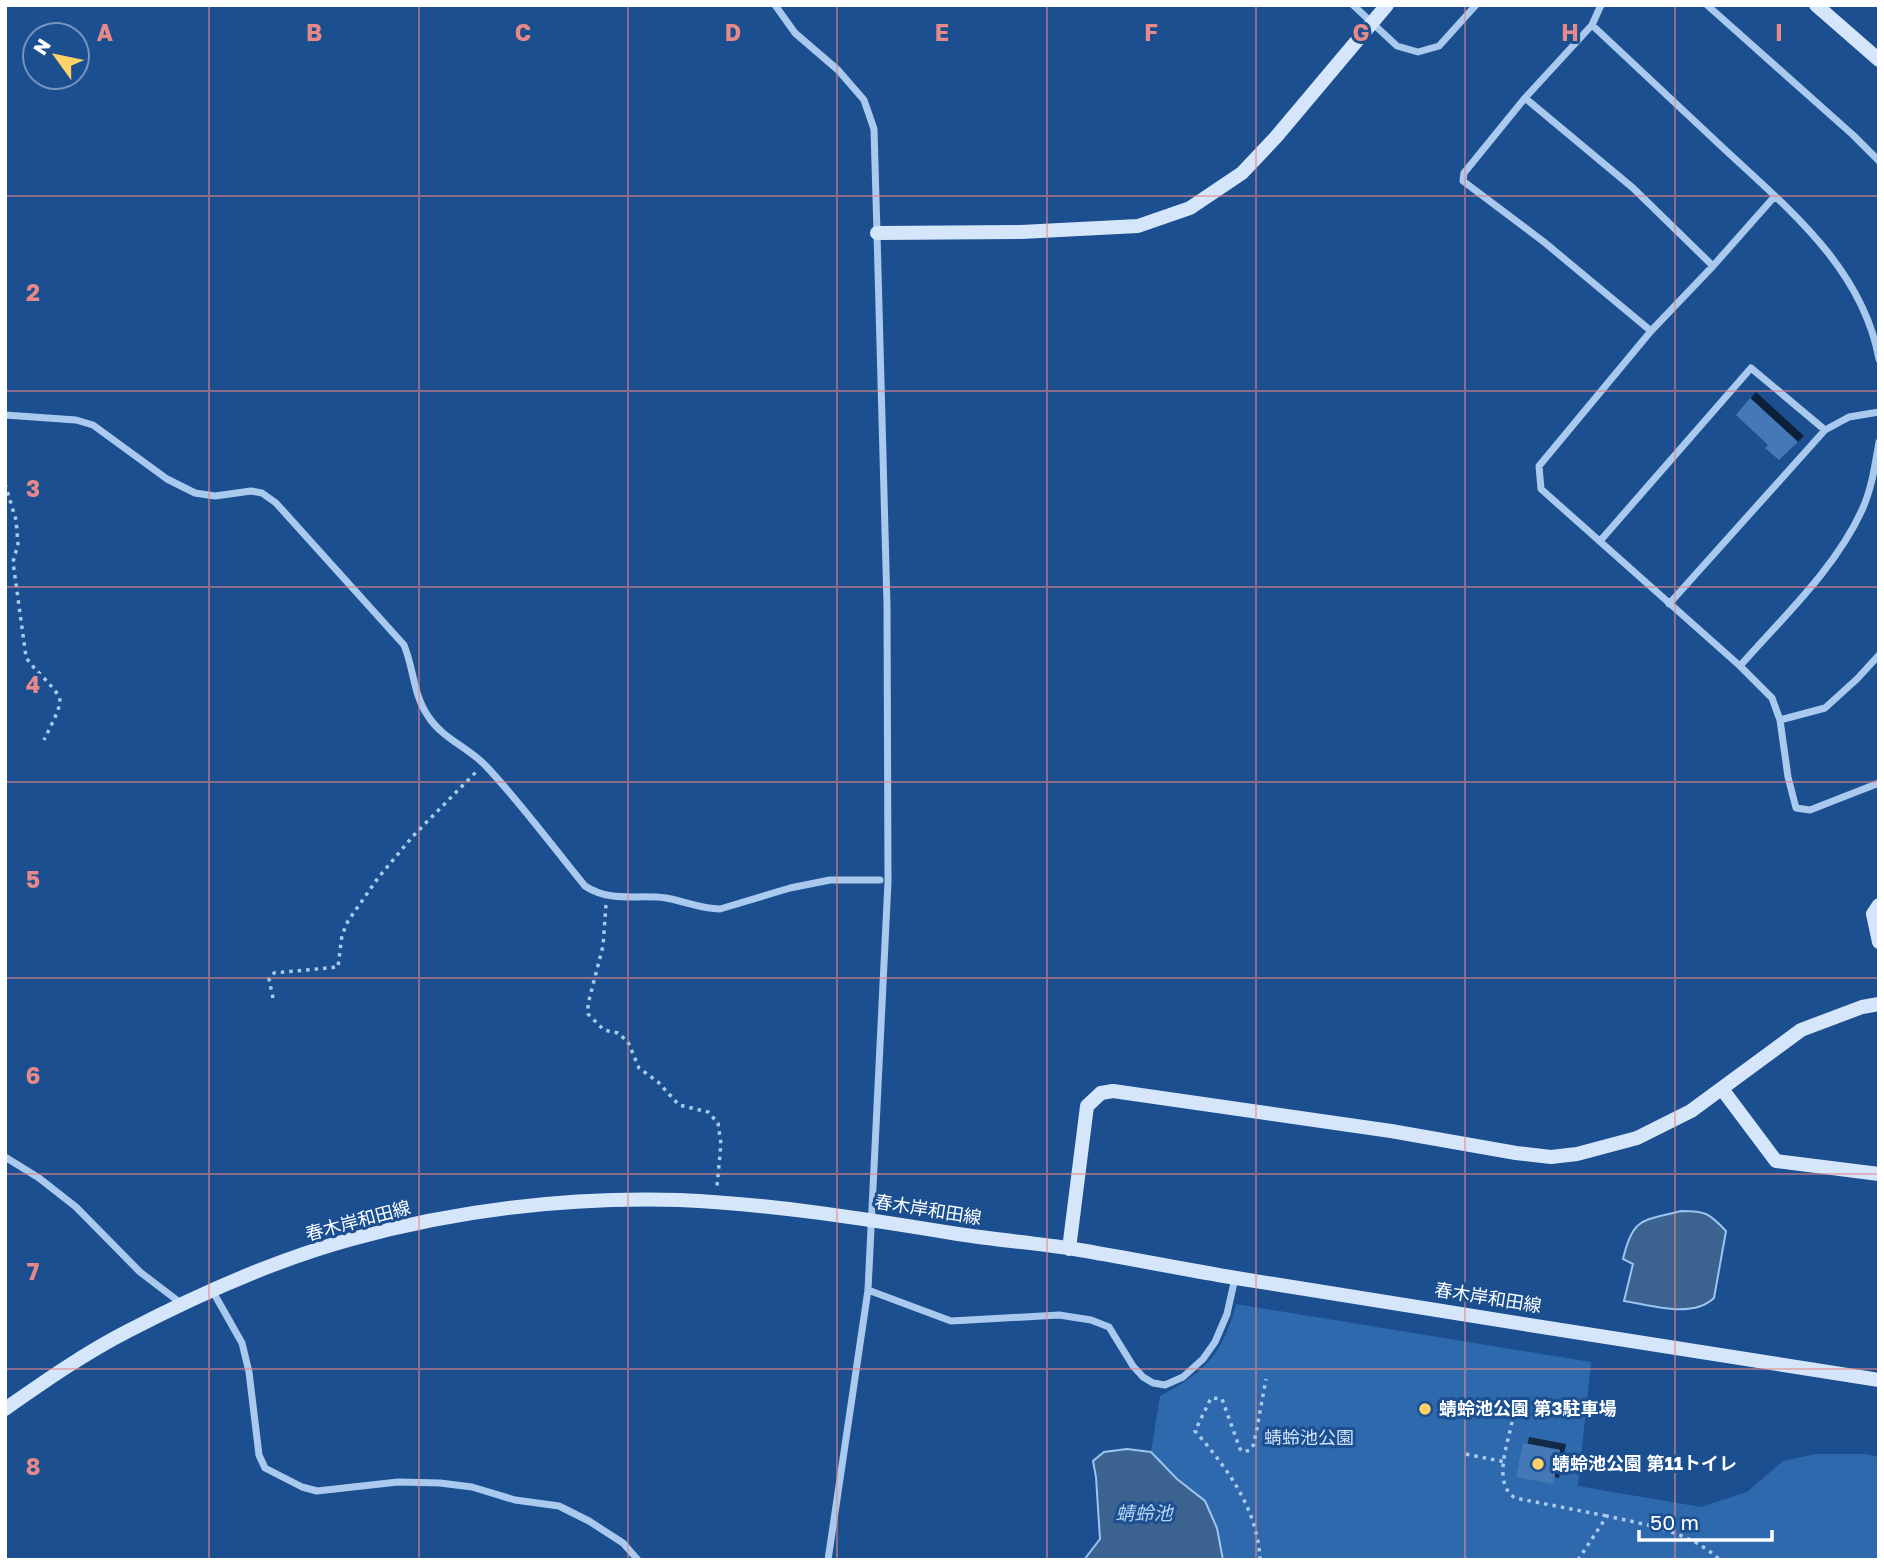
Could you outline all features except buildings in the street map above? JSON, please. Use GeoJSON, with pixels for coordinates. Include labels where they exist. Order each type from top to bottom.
{"type":"FeatureCollection","features":[{"type":"Feature","properties":{"kind":"main road"},"geometry":{"type":"LineString","coordinates":[[877,233],[1021,232],[1138,226],[1190,208],[1242,173],[1276,137],[1387,5]]}},
{"type":"Feature","properties":{"kind":"main road"},"geometry":{"type":"LineString","coordinates":[[1816,5],[1879,60]]}},
{"type":"Feature","properties":{"kind":"main road"},"geometry":{"type":"LineString","coordinates":[[1879,905],[1873,914],[1879,942]]}},
{"type":"Feature","properties":{"kind":"main road"},"geometry":{"type":"LineString","coordinates":[[1069,1249],[1087,1106],[1101,1093],[1126,1093],[1551,1157],[1577,1154],[1637,1138],[1691,1111],[1801,1030],[1862,1007],[1879,1004]]}},
{"type":"Feature","properties":{"kind":"main road"},"geometry":{"type":"LineString","coordinates":[[1722,1089],[1776,1161],[1879,1174]]}},
{"type":"Feature","properties":{"kind":"main road","name":"春木岸和田線"},"geometry":{"type":"LineString","coordinates":[[5,1409],[55,1374],[125,1332],[212,1290],[274,1265],[352,1239],[446,1218],[520,1207],[604,1200],[716,1202],[872,1220],[1069,1249],[1235,1278],[1879,1380]]}},
{"type":"Feature","properties":{"kind":"street"},"geometry":{"type":"LineString","coordinates":[[775,5],[795,33],[838,70],[864,100],[874,129],[887,605],[888,882],[868,1290],[828,1560]]}},
{"type":"Feature","properties":{"kind":"street"},"geometry":{"type":"LineString","coordinates":[[1353,5],[1397,46],[1418,52],[1439,46],[1476,5]]}},
{"type":"Feature","properties":{"kind":"street"},"geometry":{"type":"LineString","coordinates":[[1601,5],[1592,25],[1525,98],[1464,173],[1463,181],[1544,242],[1651,331]]}},
{"type":"Feature","properties":{"kind":"street"},"geometry":{"type":"LineString","coordinates":[[1707,5],[1879,161]]}},
{"type":"Feature","properties":{"kind":"street"},"geometry":{"type":"LineString","coordinates":[[1592,25],[1815,235],[1858,296],[1875,338],[1879,359]]}},
{"type":"Feature","properties":{"kind":"street"},"geometry":{"type":"LineString","coordinates":[[1525,98],[1633,188],[1713,266]]}},
{"type":"Feature","properties":{"kind":"street"},"geometry":{"type":"LineString","coordinates":[[1774,196],[1651,331],[1539,466],[1541,489],[1740,666],[1772,698],[1780,720],[1788,778],[1796,808],[1810,810],[1879,783]]}},
{"type":"Feature","properties":{"kind":"street"},"geometry":{"type":"LineString","coordinates":[[1600,541],[1751,368],[1825,430]]}},
{"type":"Feature","properties":{"kind":"street"},"geometry":{"type":"LineString","coordinates":[[1669,604],[1825,430],[1849,417],[1879,412]]}},
{"type":"Feature","properties":{"kind":"street"},"geometry":{"type":"LineString","coordinates":[[5,415],[76,420],[93,425],[167,479],[195,493],[215,496],[251,491],[262,493],[276,503],[404,645],[417,698],[429,719],[483,764],[585,886],[596,893],[607,896],[666,898],[708,909],[720,909],[790,888],[830,880],[880,880]]}},
{"type":"Feature","properties":{"kind":"street"},"geometry":{"type":"LineString","coordinates":[[1740,666],[1832,561],[1861,510],[1873,480],[1879,442]]}},
{"type":"Feature","properties":{"kind":"street"},"geometry":{"type":"LineString","coordinates":[[1780,720],[1825,708],[1879,655]]}},
{"type":"Feature","properties":{"kind":"street"},"geometry":{"type":"LineString","coordinates":[[5,1157],[76,1206],[140,1272],[182,1305]]}},
{"type":"Feature","properties":{"kind":"street"},"geometry":{"type":"LineString","coordinates":[[868,1290],[951,1321],[1059,1315],[1091,1320],[1109,1327],[1143,1377],[1153,1383],[1165,1385],[1183,1377],[1203,1359],[1215,1342],[1227,1314],[1235,1278]]}},
{"type":"Feature","properties":{"kind":"street"},"geometry":{"type":"LineString","coordinates":[[212,1290],[243,1343],[259,1455],[265,1468],[302,1487],[317,1491],[398,1482],[440,1483],[472,1487],[514,1500],[559,1506],[589,1521],[623,1544],[638,1560]]}},
{"type":"Feature","properties":{"kind":"path"},"geometry":{"type":"LineString","coordinates":[[5,484],[16,520],[18,544],[13,562],[26,657],[30,666],[58,694],[60,701],[44,740]]}},
{"type":"Feature","properties":{"kind":"path"},"geometry":{"type":"LineString","coordinates":[[272,998],[269,979],[274,973],[338,967],[345,928],[370,889],[413,836],[483,764]]}},
{"type":"Feature","properties":{"kind":"path"},"geometry":{"type":"LineString","coordinates":[[607,896],[603,946],[588,1014],[604,1030],[618,1033],[628,1042],[639,1068],[658,1082],[679,1105],[708,1112],[718,1123],[721,1144],[716,1202]]}},
{"type":"Feature","properties":{"kind":"path"},"geometry":{"type":"LineString","coordinates":[[1259,1560],[1251,1516],[1241,1494],[1195,1432],[1207,1403],[1217,1397],[1222,1399],[1240,1449],[1244,1452],[1250,1450],[1254,1444],[1266,1379]]}},
{"type":"Feature","properties":{"kind":"path"},"geometry":{"type":"LineString","coordinates":[[1512,1422],[1503,1482],[1509,1494],[1515,1498],[1607,1516],[1687,1537],[1720,1560]]}},
{"type":"Feature","properties":{"kind":"path"},"geometry":{"type":"LineString","coordinates":[[1466,1454],[1505,1462]]}},
{"type":"Feature","properties":{"kind":"path"},"geometry":{"type":"LineString","coordinates":[[1578,1560],[1607,1516]]}},
{"type":"Feature","properties":{"kind":"green space","name":"蜻蛉池公園"},"geometry":{"type":"Polygon","coordinates":[[[1236,1304],[1591,1362],[1578,1486],[1701,1507],[1747,1492],[1783,1461],[1816,1454],[1866,1454],[1879,1457],[1879,1560],[1223,1560],[1217,1528],[1205,1501],[1177,1479],[1151,1452],[1160,1396],[1189,1379],[1210,1360],[1225,1336],[1236,1304]]]}},
{"type":"Feature","properties":{"kind":"water"},"geometry":{"type":"Polygon","coordinates":[[[1681,1211],[1707,1214],[1726,1231],[1714,1298],[1694,1308],[1683,1309],[1624,1301],[1633,1264],[1623,1259],[1631,1235],[1649,1219],[1681,1211]]]}},
{"type":"Feature","properties":{"kind":"water","name":"蜻蛉池"},"geometry":{"type":"Polygon","coordinates":[[[1127,1449],[1151,1452],[1177,1479],[1205,1501],[1217,1528],[1223,1560],[1084,1560],[1100,1539],[1093,1461],[1104,1452],[1127,1449]]]}},
{"type":"Feature","properties":{"kind":"place","name":"蜻蛉池公園 第3駐車場"},"geometry":{"type":"Point","coordinates":[1425,1409]}},
{"type":"Feature","properties":{"kind":"place","name":"蜻蛉池公園 第11トイレ"},"geometry":{"type":"Point","coordinates":[1538,1464]}}]}
